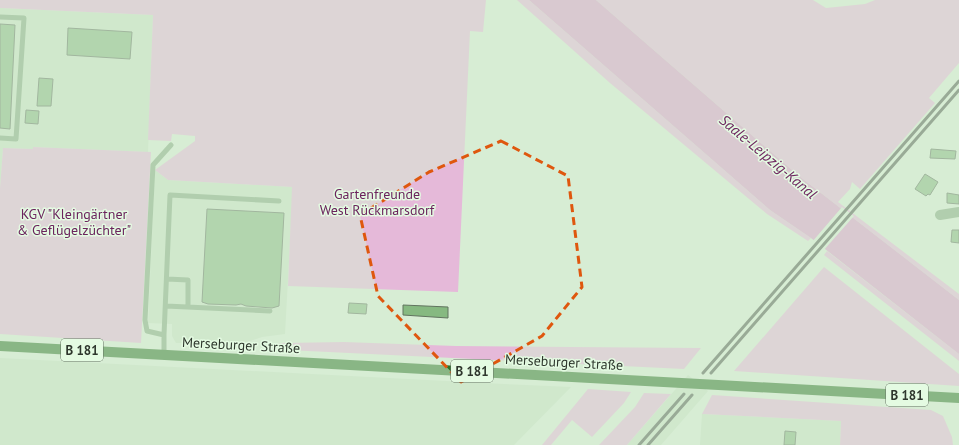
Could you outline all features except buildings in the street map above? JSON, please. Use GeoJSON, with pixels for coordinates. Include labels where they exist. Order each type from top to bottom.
{"type":"FeatureCollection","features":[{"type":"Feature","properties":{"kind":"main road","name":"Merseburger Straße"},"geometry":{"type":"LineString","coordinates":[[0,346],[959,398]]}},
{"type":"Feature","properties":{"kind":"street"},"geometry":{"type":"LineString","coordinates":[[940,215],[959,212]]}},
{"type":"Feature","properties":{"kind":"lane"},"geometry":{"type":"LineString","coordinates":[[0,17],[24,18],[16,139],[0,138]]}},
{"type":"Feature","properties":{"kind":"lane"},"geometry":{"type":"LineString","coordinates":[[164,335],[147,331],[145,320],[152,165],[171,145]]}},
{"type":"Feature","properties":{"kind":"lane"},"geometry":{"type":"LineString","coordinates":[[164,355],[170,194],[279,201]]}},
{"type":"Feature","properties":{"kind":"lane"},"geometry":{"type":"LineString","coordinates":[[167,279],[188,280],[188,307]]}},
{"type":"Feature","properties":{"kind":"lane"},"geometry":{"type":"LineString","coordinates":[[166,306],[270,311]]}},
{"type":"Feature","properties":{"kind":"highlighted area"},"geometry":{"type":"Polygon","coordinates":[[[501,141],[568,176],[582,287],[542,336],[461,382],[378,296],[360,215],[429,172],[501,141]]]}},
{"type":"Feature","properties":{"kind":"shaded area"},"geometry":{"type":"Polygon","coordinates":[[[0,8],[153,15],[148,152],[34,147],[33,149],[3,148],[0,188],[0,8]]]}},
{"type":"Feature","properties":{"kind":"shaded area"},"geometry":{"type":"Polygon","coordinates":[[[155,170],[168,180],[293,187],[285,334],[262,337],[244,343],[176,343],[172,336],[172,324],[148,323],[155,170]]]}},
{"type":"Feature","properties":{"kind":"shaded area"},"geometry":{"type":"Polygon","coordinates":[[[0,358],[571,387],[514,445],[0,445],[0,358]]]}},
{"type":"Feature","properties":{"kind":"shaded area"},"geometry":{"type":"Polygon","coordinates":[[[688,375],[708,391],[661,445],[627,445],[688,375]]]}},
{"type":"Feature","properties":{"kind":"shaded area"},"geometry":{"type":"Polygon","coordinates":[[[702,414],[841,421],[840,445],[700,445],[702,414]]]}},
{"type":"Feature","properties":{"kind":"green space","name":"Gartenfreunde West Rückmarsdorf"},"geometry":{"type":"Polygon","coordinates":[[[0,0],[486,0],[483,32],[470,31],[458,292],[288,286],[292,187],[168,180],[155,170],[195,141],[195,136],[172,134],[171,141],[148,140],[153,15],[0,8],[0,0]]]}},
{"type":"Feature","properties":{"kind":"green space"},"geometry":{"type":"Polygon","coordinates":[[[517,0],[529,0],[770,210],[811,238],[808,241],[767,214],[610,83],[517,0]]]}},
{"type":"Feature","properties":{"kind":"green space"},"geometry":{"type":"Polygon","coordinates":[[[596,0],[813,0],[826,8],[865,4],[875,0],[959,0],[959,63],[929,98],[935,103],[860,189],[852,182],[850,189],[838,202],[959,294],[959,300],[799,176],[596,0]]]}},
{"type":"Feature","properties":{"kind":"green space","name":"KGV \"Kleingärtner & Geflügelzüchter\""},"geometry":{"type":"Polygon","coordinates":[[[33,147],[151,152],[141,343],[0,334],[0,188],[3,148],[33,149],[33,147]]]}},
{"type":"Feature","properties":{"kind":"green space"},"geometry":{"type":"Polygon","coordinates":[[[827,251],[959,354],[959,361],[824,255],[827,251]]]}},
{"type":"Feature","properties":{"kind":"green space"},"geometry":{"type":"Polygon","coordinates":[[[824,267],[959,374],[959,386],[734,371],[824,267]]]}},
{"type":"Feature","properties":{"kind":"green space"},"geometry":{"type":"Polygon","coordinates":[[[344,342],[456,346],[701,348],[684,369],[266,349],[270,345],[283,343],[344,342]]]}},
{"type":"Feature","properties":{"kind":"green space"},"geometry":{"type":"Polygon","coordinates":[[[588,389],[631,392],[624,403],[592,437],[572,420],[551,445],[542,445],[588,389]]]}},
{"type":"Feature","properties":{"kind":"green space"},"geometry":{"type":"Polygon","coordinates":[[[644,393],[671,394],[627,445],[599,445],[635,407],[644,393]]]}},
{"type":"Feature","properties":{"kind":"green space"},"geometry":{"type":"Polygon","coordinates":[[[712,395],[931,410],[943,416],[952,437],[953,445],[840,445],[841,421],[702,414],[712,395]]]}},
{"type":"Feature","properties":{"kind":"water","name":"Saale-Leipzig-Kanal"},"geometry":{"type":"Polygon","coordinates":[[[529,0],[596,0],[799,176],[959,300],[959,354],[811,238],[770,210],[529,0]]]}},
{"type":"Feature","properties":{"kind":"pier"},"geometry":{"type":"Polygon","coordinates":[[[842,207],[854,216],[823,251],[812,242],[842,207]]]}},
{"type":"Feature","properties":{"kind":"railway"},"geometry":{"type":"LineString","coordinates":[[703,373],[959,81]]}},
{"type":"Feature","properties":{"kind":"railway"},"geometry":{"type":"LineString","coordinates":[[711,373],[959,90]]}},
{"type":"Feature","properties":{"kind":"railway"},"geometry":{"type":"LineString","coordinates":[[639,445],[684,394]]}},
{"type":"Feature","properties":{"kind":"railway"},"geometry":{"type":"LineString","coordinates":[[648,445],[692,395]]}}]}
